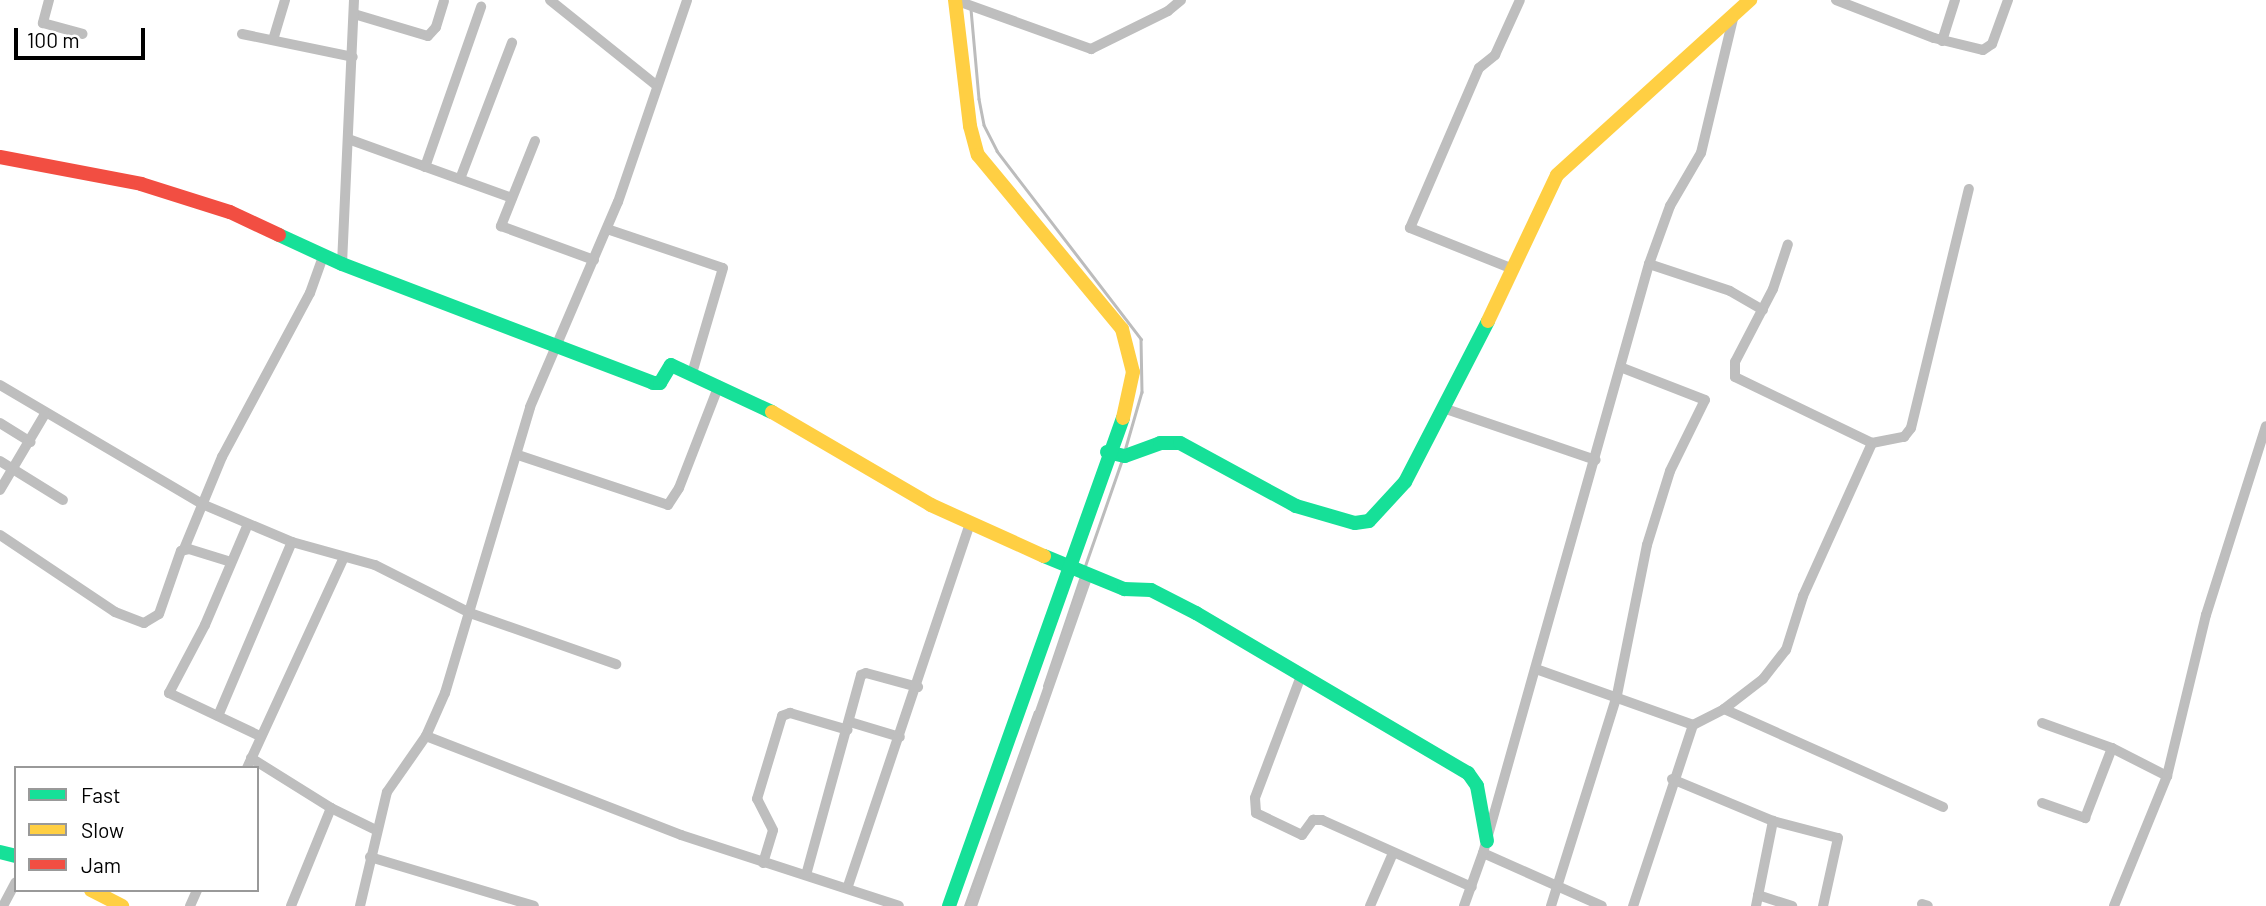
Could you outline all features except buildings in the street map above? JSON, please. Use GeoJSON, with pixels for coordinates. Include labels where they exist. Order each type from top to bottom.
{"type":"FeatureCollection","features":[{"type":"Feature","properties":{"kind":"street"},"geometry":{"type":"LineString","coordinates":[[49,0],[43,23],[83,34]]}},
{"type":"Feature","properties":{"kind":"street"},"geometry":{"type":"LineString","coordinates":[[273,40],[285,0]]}},
{"type":"Feature","properties":{"kind":"street"},"geometry":{"type":"LineString","coordinates":[[342,264],[351,140],[354,0]]}},
{"type":"Feature","properties":{"kind":"street"},"geometry":{"type":"LineString","coordinates":[[550,0],[656,85]]}},
{"type":"Feature","properties":{"kind":"street"},"geometry":{"type":"LineString","coordinates":[[360,906],[387,792],[426,736],[470,613],[530,407],[553,348],[607,229],[687,0]]}},
{"type":"Feature","properties":{"kind":"street"},"geometry":{"type":"LineString","coordinates":[[972,906],[1116,454],[1132,392],[1130,352],[1111,313],[978,155],[970,125],[962,3],[1091,49],[1168,11],[1181,0]]}},
{"type":"Feature","properties":{"kind":"street"},"geometry":{"type":"LineString","coordinates":[[1513,269],[1410,228],[1479,68],[1495,55],[1520,0]]}},
{"type":"Feature","properties":{"kind":"street"},"geometry":{"type":"LineString","coordinates":[[1116,454],[1160,443],[1180,443],[1296,506],[1355,523],[1369,521],[1384,509],[1405,482],[1446,409],[1558,175],[1750,0]]}},
{"type":"Feature","properties":{"kind":"street"},"geometry":{"type":"LineString","coordinates":[[1836,0],[1942,41],[1988,49],[2008,0]]}},
{"type":"Feature","properties":{"kind":"street"},"geometry":{"type":"LineString","coordinates":[[1942,41],[1955,0]]}},
{"type":"Feature","properties":{"kind":"street"},"geometry":{"type":"LineString","coordinates":[[354,14],[428,36],[436,27],[444,1]]}},
{"type":"Feature","properties":{"kind":"street"},"geometry":{"type":"LineString","coordinates":[[425,167],[481,7]]}},
{"type":"Feature","properties":{"kind":"street"},"geometry":{"type":"LineString","coordinates":[[1464,906],[1485,847],[1623,368],[1649,264],[1670,206],[1701,153],[1734,13]]}},
{"type":"Feature","properties":{"kind":"street"},"geometry":{"type":"LineString","coordinates":[[242,34],[353,57]]}},
{"type":"Feature","properties":{"kind":"street"},"geometry":{"type":"LineString","coordinates":[[460,179],[512,43]]}},
{"type":"Feature","properties":{"kind":"street"},"geometry":{"type":"LineString","coordinates":[[351,140],[512,198]]}},
{"type":"Feature","properties":{"kind":"street"},"geometry":{"type":"LineString","coordinates":[[535,141],[502,226],[594,260]]}},
{"type":"Feature","properties":{"kind":"street"},"geometry":{"type":"LineString","coordinates":[[0,157],[141,184],[230,212],[342,264],[553,348],[656,384],[669,365],[719,385],[804,428],[970,524],[1124,589],[1151,590],[1472,776],[1485,847]]}},
{"type":"Feature","properties":{"kind":"street"},"geometry":{"type":"LineString","coordinates":[[1788,244],[1763,310],[1735,362],[1735,377],[1872,443],[1904,437],[1911,428],[1969,189]]}},
{"type":"Feature","properties":{"kind":"street"},"geometry":{"type":"LineString","coordinates":[[607,229],[723,268],[692,373]]}},
{"type":"Feature","properties":{"kind":"street"},"geometry":{"type":"LineString","coordinates":[[0,536],[115,612],[144,623],[159,614],[202,504],[239,422],[310,293],[324,254]]}},
{"type":"Feature","properties":{"kind":"street"},"geometry":{"type":"LineString","coordinates":[[1649,264],[1730,290],[1763,310]]}},
{"type":"Feature","properties":{"kind":"street"},"geometry":{"type":"LineString","coordinates":[[1551,906],[1617,695],[1647,545],[1671,471],[1705,400],[1623,368]]}},
{"type":"Feature","properties":{"kind":"street"},"geometry":{"type":"LineString","coordinates":[[0,384],[45,414],[202,504],[292,542],[391,572],[470,613],[616,664]]}},
{"type":"Feature","properties":{"kind":"street"},"geometry":{"type":"LineString","coordinates":[[518,455],[668,505],[679,488],[719,385]]}},
{"type":"Feature","properties":{"kind":"street"},"geometry":{"type":"LineString","coordinates":[[1446,409],[1596,460]]}},
{"type":"Feature","properties":{"kind":"street"},"geometry":{"type":"LineString","coordinates":[[0,490],[45,414]]}},
{"type":"Feature","properties":{"kind":"street"},"geometry":{"type":"LineString","coordinates":[[0,423],[30,442]]}},
{"type":"Feature","properties":{"kind":"street"},"geometry":{"type":"LineString","coordinates":[[2115,906],[2167,776],[2206,615],[2266,426]]}},
{"type":"Feature","properties":{"kind":"street"},"geometry":{"type":"LineString","coordinates":[[1633,906],[1672,779],[1693,725],[1724,709],[1763,679],[1786,650],[1803,596],[1872,443]]}},
{"type":"Feature","properties":{"kind":"street"},"geometry":{"type":"LineString","coordinates":[[0,461],[63,500]]}},
{"type":"Feature","properties":{"kind":"street"},"geometry":{"type":"LineString","coordinates":[[248,524],[205,625],[169,688],[170,696],[261,736]]}},
{"type":"Feature","properties":{"kind":"street"},"geometry":{"type":"LineString","coordinates":[[848,886],[918,687],[970,524]]}},
{"type":"Feature","properties":{"kind":"street"},"geometry":{"type":"LineString","coordinates":[[218,716],[292,542]]}},
{"type":"Feature","properties":{"kind":"street"},"geometry":{"type":"LineString","coordinates":[[184,549],[231,562]]}},
{"type":"Feature","properties":{"kind":"street"},"geometry":{"type":"LineString","coordinates":[[249,763],[345,557]]}},
{"type":"Feature","properties":{"kind":"street"},"geometry":{"type":"LineString","coordinates":[[949,906],[1079,571]]}},
{"type":"Feature","properties":{"kind":"street"},"geometry":{"type":"LineString","coordinates":[[1536,669],[1617,695],[1693,725]]}},
{"type":"Feature","properties":{"kind":"street"},"geometry":{"type":"LineString","coordinates":[[806,875],[863,673],[918,687]]}},
{"type":"Feature","properties":{"kind":"street"},"geometry":{"type":"LineString","coordinates":[[1301,676],[1254,809],[1295,834],[1302,835],[1313,820],[1322,820],[1472,887]]}},
{"type":"Feature","properties":{"kind":"street"},"geometry":{"type":"LineString","coordinates":[[1724,709],[1943,807]]}},
{"type":"Feature","properties":{"kind":"street"},"geometry":{"type":"LineString","coordinates":[[763,863],[773,830],[757,799],[782,716],[790,713],[900,737]]}},
{"type":"Feature","properties":{"kind":"street"},"geometry":{"type":"LineString","coordinates":[[2042,723],[2112,748],[2167,776]]}},
{"type":"Feature","properties":{"kind":"street"},"geometry":{"type":"LineString","coordinates":[[426,736],[763,863],[848,886],[899,906]]}},
{"type":"Feature","properties":{"kind":"street"},"geometry":{"type":"LineString","coordinates":[[2042,803],[2085,818],[2112,748]]}},
{"type":"Feature","properties":{"kind":"street"},"geometry":{"type":"LineString","coordinates":[[259,768],[376,830]]}},
{"type":"Feature","properties":{"kind":"street"},"geometry":{"type":"LineString","coordinates":[[1672,779],[1773,821],[1838,838],[1823,906]]}},
{"type":"Feature","properties":{"kind":"street"},"geometry":{"type":"LineString","coordinates":[[291,906],[331,808]]}},
{"type":"Feature","properties":{"kind":"street"},"geometry":{"type":"LineString","coordinates":[[1773,821],[1757,901],[1792,906]]}},
{"type":"Feature","properties":{"kind":"street"},"geometry":{"type":"LineString","coordinates":[[1485,847],[1559,887],[1602,906]]}},
{"type":"Feature","properties":{"kind":"street"},"geometry":{"type":"LineString","coordinates":[[1370,906],[1392,853]]}},
{"type":"Feature","properties":{"kind":"street"},"geometry":{"type":"LineString","coordinates":[[370,857],[534,906]]}},
{"type":"Feature","properties":{"kind":"street"},"geometry":{"type":"LineString","coordinates":[[3,906],[14,886]]}},
{"type":"Feature","properties":{"kind":"street"},"geometry":{"type":"LineString","coordinates":[[95,892],[122,906]]}},
{"type":"Feature","properties":{"kind":"waterway"},"geometry":{"type":"LineString","coordinates":[[971,9],[979,99],[984,125],[997,151],[1141,339],[1142,392],[1125,451]]}},
{"type":"Feature","properties":{"kind":"waterway"},"geometry":{"type":"LineString","coordinates":[[1085,566],[1122,460]]}},
{"type":"Feature","properties":{"kind":"waterway"},"geometry":{"type":"LineString","coordinates":[[1044,686],[1081,576]]}},
{"type":"Feature","properties":{"kind":"waterway"},"geometry":{"type":"LineString","coordinates":[[965,906],[1035,712]]}},
{"type":"Feature","properties":{"kind":"traffic: fast"},"geometry":{"type":"LineString","coordinates":[[279,235],[342,264],[653,383],[660,383],[671,365],[772,412]]}},
{"type":"Feature","properties":{"kind":"traffic: fast"},"geometry":{"type":"LineString","coordinates":[[1107,452],[1125,456],[1160,443],[1180,443],[1296,506],[1355,523],[1369,521],[1405,482],[1488,321]]}},
{"type":"Feature","properties":{"kind":"traffic: fast"},"geometry":{"type":"LineString","coordinates":[[949,906],[1123,418]]}},
{"type":"Feature","properties":{"kind":"traffic: fast"},"geometry":{"type":"LineString","coordinates":[[1044,556],[1124,589],[1151,590],[1196,613],[1468,773],[1477,786],[1487,841]]}},
{"type":"Feature","properties":{"kind":"traffic: fast"},"geometry":{"type":"LineString","coordinates":[[0,852],[14,856]]}},
{"type":"Feature","properties":{"kind":"traffic: slow"},"geometry":{"type":"LineString","coordinates":[[955,0],[970,126],[978,155],[1122,329],[1133,372],[1123,418]]}},
{"type":"Feature","properties":{"kind":"traffic: slow"},"geometry":{"type":"LineString","coordinates":[[1488,321],[1557,175],[1750,0]]}},
{"type":"Feature","properties":{"kind":"traffic: slow"},"geometry":{"type":"LineString","coordinates":[[772,412],[931,505],[1044,556]]}},
{"type":"Feature","properties":{"kind":"traffic: slow"},"geometry":{"type":"LineString","coordinates":[[95,892],[122,906]]}},
{"type":"Feature","properties":{"kind":"traffic: jam"},"geometry":{"type":"LineString","coordinates":[[0,157],[141,184],[230,212],[279,235]]}}]}
